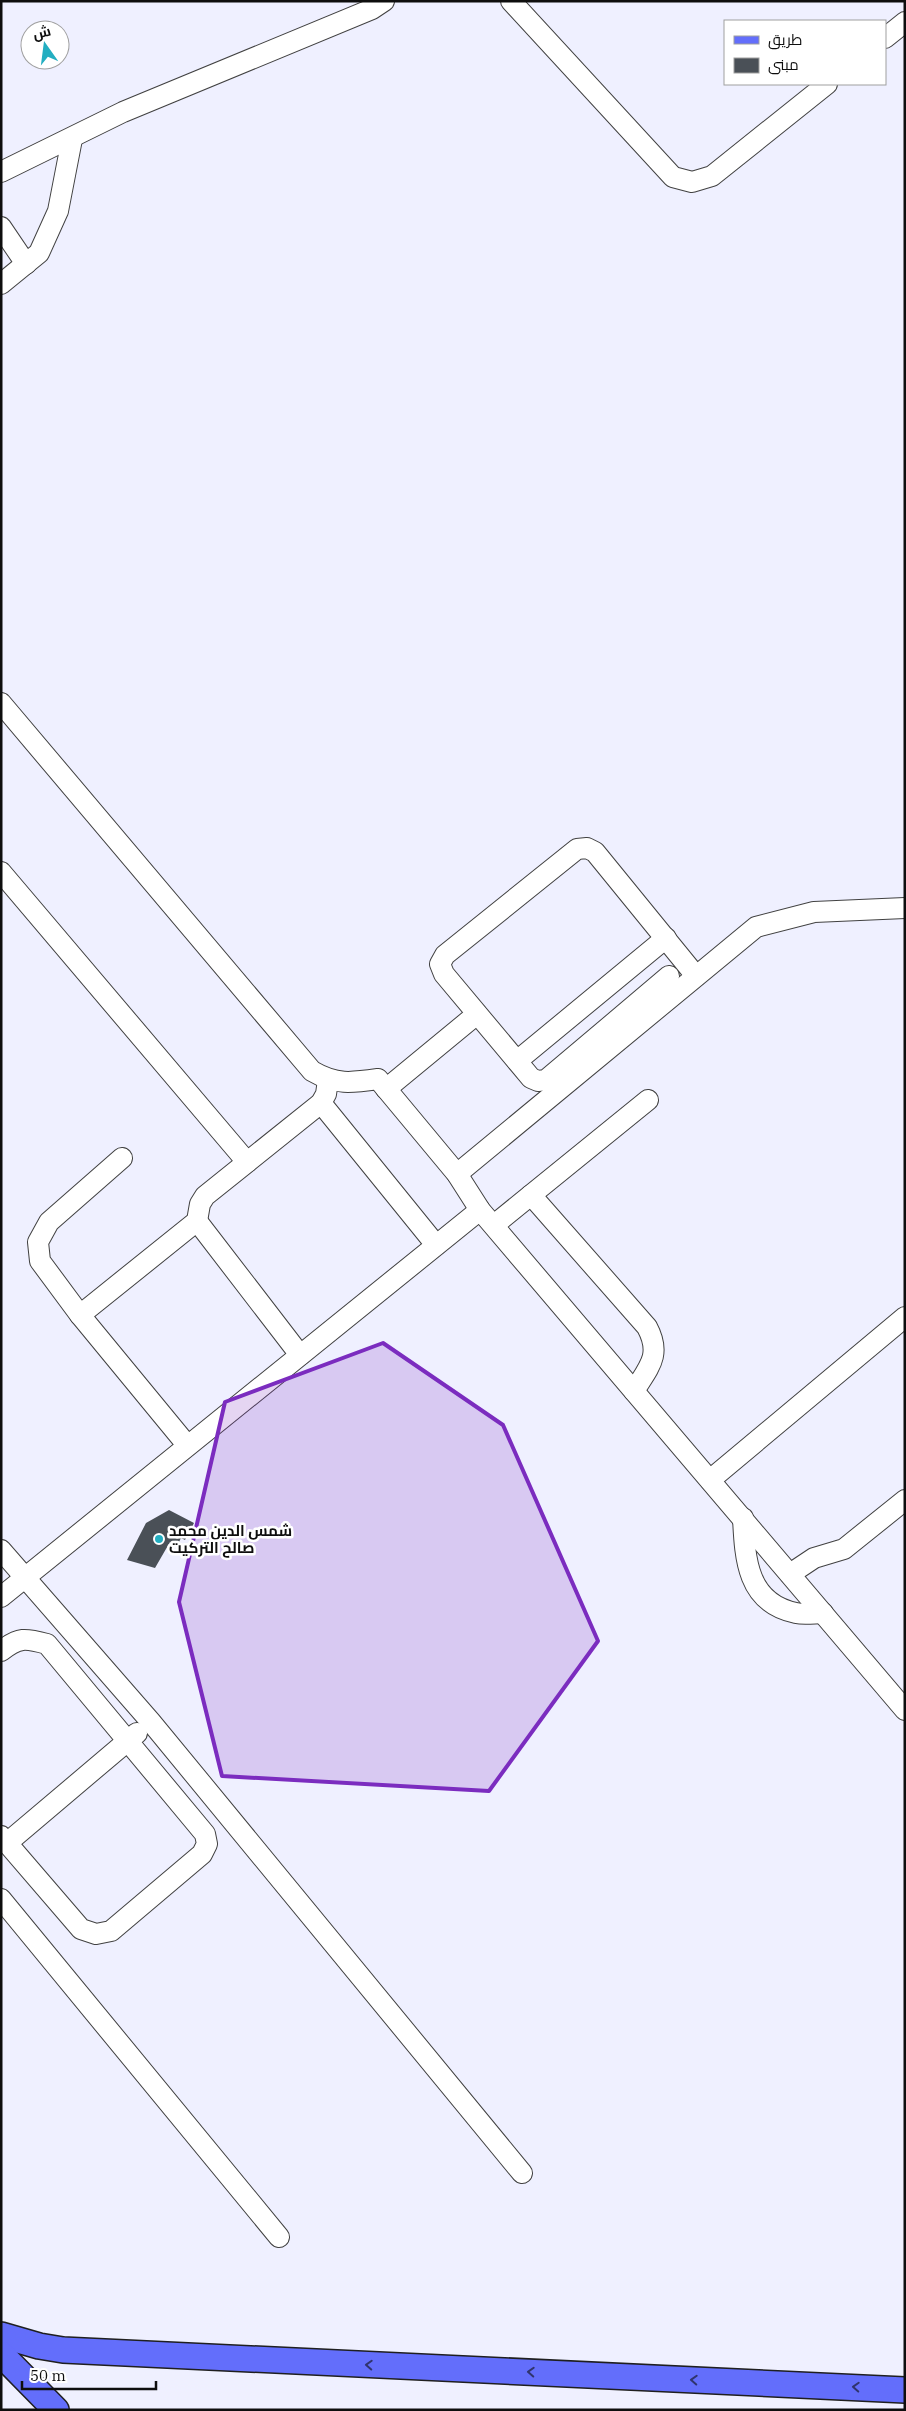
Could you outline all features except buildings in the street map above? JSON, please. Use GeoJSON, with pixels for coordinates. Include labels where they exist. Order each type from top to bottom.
{"type":"FeatureCollection","features":[{"type":"Feature","properties":{"kind":"main road"},"geometry":{"type":"LineString","coordinates":[[1,2335],[39,2346],[63,2350],[905,2390]]}},
{"type":"Feature","properties":{"kind":"main road"},"geometry":{"type":"LineString","coordinates":[[1,2354],[56,2410]]}},
{"type":"Feature","properties":{"kind":"lane"},"geometry":{"type":"LineString","coordinates":[[1,172],[72,139],[123,112],[254,60],[372,9],[384,1]]}},
{"type":"Feature","properties":{"kind":"lane"},"geometry":{"type":"LineString","coordinates":[[511,1],[673,177],[692,182],[712,176],[826,85]]}},
{"type":"Feature","properties":{"kind":"lane"},"geometry":{"type":"LineString","coordinates":[[886,37],[905,22]]}},
{"type":"Feature","properties":{"kind":"lane"},"geometry":{"type":"LineString","coordinates":[[1,284],[39,253],[58,212],[72,139]]}},
{"type":"Feature","properties":{"kind":"lane"},"geometry":{"type":"LineString","coordinates":[[1,228],[26,264]]}},
{"type":"Feature","properties":{"kind":"lane"},"geometry":{"type":"LineString","coordinates":[[1,703],[312,1071],[328,1080],[350,1083],[378,1079],[457,1174],[480,1210],[905,1710]]}},
{"type":"Feature","properties":{"kind":"lane"},"geometry":{"type":"LineString","coordinates":[[696,976],[595,852],[587,848],[577,849],[445,954],[440,964],[444,974],[477,1014],[531,1078],[538,1081],[546,1080],[674,983],[696,976],[756,927],[814,912],[905,908]]}},
{"type":"Feature","properties":{"kind":"lane"},"geometry":{"type":"LineString","coordinates":[[1,872],[247,1162]]}},
{"type":"Feature","properties":{"kind":"lane"},"geometry":{"type":"LineString","coordinates":[[517,1061],[666,938]]}},
{"type":"Feature","properties":{"kind":"lane"},"geometry":{"type":"LineString","coordinates":[[648,953],[674,983]]}},
{"type":"Feature","properties":{"kind":"lane"},"geometry":{"type":"LineString","coordinates":[[457,1174],[674,983]]}},
{"type":"Feature","properties":{"kind":"lane"},"geometry":{"type":"LineString","coordinates":[[386,1089],[477,1014]]}},
{"type":"Feature","properties":{"kind":"lane"},"geometry":{"type":"LineString","coordinates":[[80,1315],[197,1221],[200,1204],[205,1196],[321,1103],[326,1094],[328,1080]]}},
{"type":"Feature","properties":{"kind":"lane"},"geometry":{"type":"LineString","coordinates":[[494,1226],[648,1100]]}},
{"type":"Feature","properties":{"kind":"lane"},"geometry":{"type":"LineString","coordinates":[[321,1103],[436,1245]]}},
{"type":"Feature","properties":{"kind":"lane"},"geometry":{"type":"LineString","coordinates":[[122,1158],[49,1222],[38,1242],[40,1261],[80,1315],[187,1445]]}},
{"type":"Feature","properties":{"kind":"lane"},"geometry":{"type":"LineString","coordinates":[[531,1195],[647,1327],[651,1335],[654,1360],[634,1391]]}},
{"type":"Feature","properties":{"kind":"lane"},"geometry":{"type":"LineString","coordinates":[[1,1597],[480,1210]]}},
{"type":"Feature","properties":{"kind":"lane"},"geometry":{"type":"LineString","coordinates":[[197,1221],[300,1355]]}},
{"type":"Feature","properties":{"kind":"lane"},"geometry":{"type":"LineString","coordinates":[[710,1480],[905,1317]]}},
{"type":"Feature","properties":{"kind":"lane"},"geometry":{"type":"LineString","coordinates":[[790,1574],[814,1558],[844,1549],[905,1500]]}},
{"type":"Feature","properties":{"kind":"lane"},"geometry":{"type":"LineString","coordinates":[[743,1518],[745,1557],[749,1573],[756,1587],[781,1608],[797,1613],[823,1614]]}},
{"type":"Feature","properties":{"kind":"lane"},"geometry":{"type":"LineString","coordinates":[[1,1550],[151,1722],[522,2173]]}},
{"type":"Feature","properties":{"kind":"lane"},"geometry":{"type":"LineString","coordinates":[[1,1651],[15,1640],[30,1639],[47,1644],[128,1740],[205,1834],[207,1844],[202,1854],[111,1931],[96,1934],[81,1929],[4,1840],[128,1740],[151,1722]]}},
{"type":"Feature","properties":{"kind":"lane"},"geometry":{"type":"LineString","coordinates":[[1,1899],[279,2237]]}},
{"type":"Feature","properties":{"kind":"highlighted area"},"geometry":{"type":"Polygon","coordinates":[[[383,1343],[503,1425],[598,1641],[489,1791],[222,1776],[179,1602],[225,1402],[383,1343]]]}},
{"type":"Feature","properties":{"kind":"place","name":"شمس الدين محمد صالح التركيت"},"geometry":{"type":"Point","coordinates":[159,1539]}}]}
